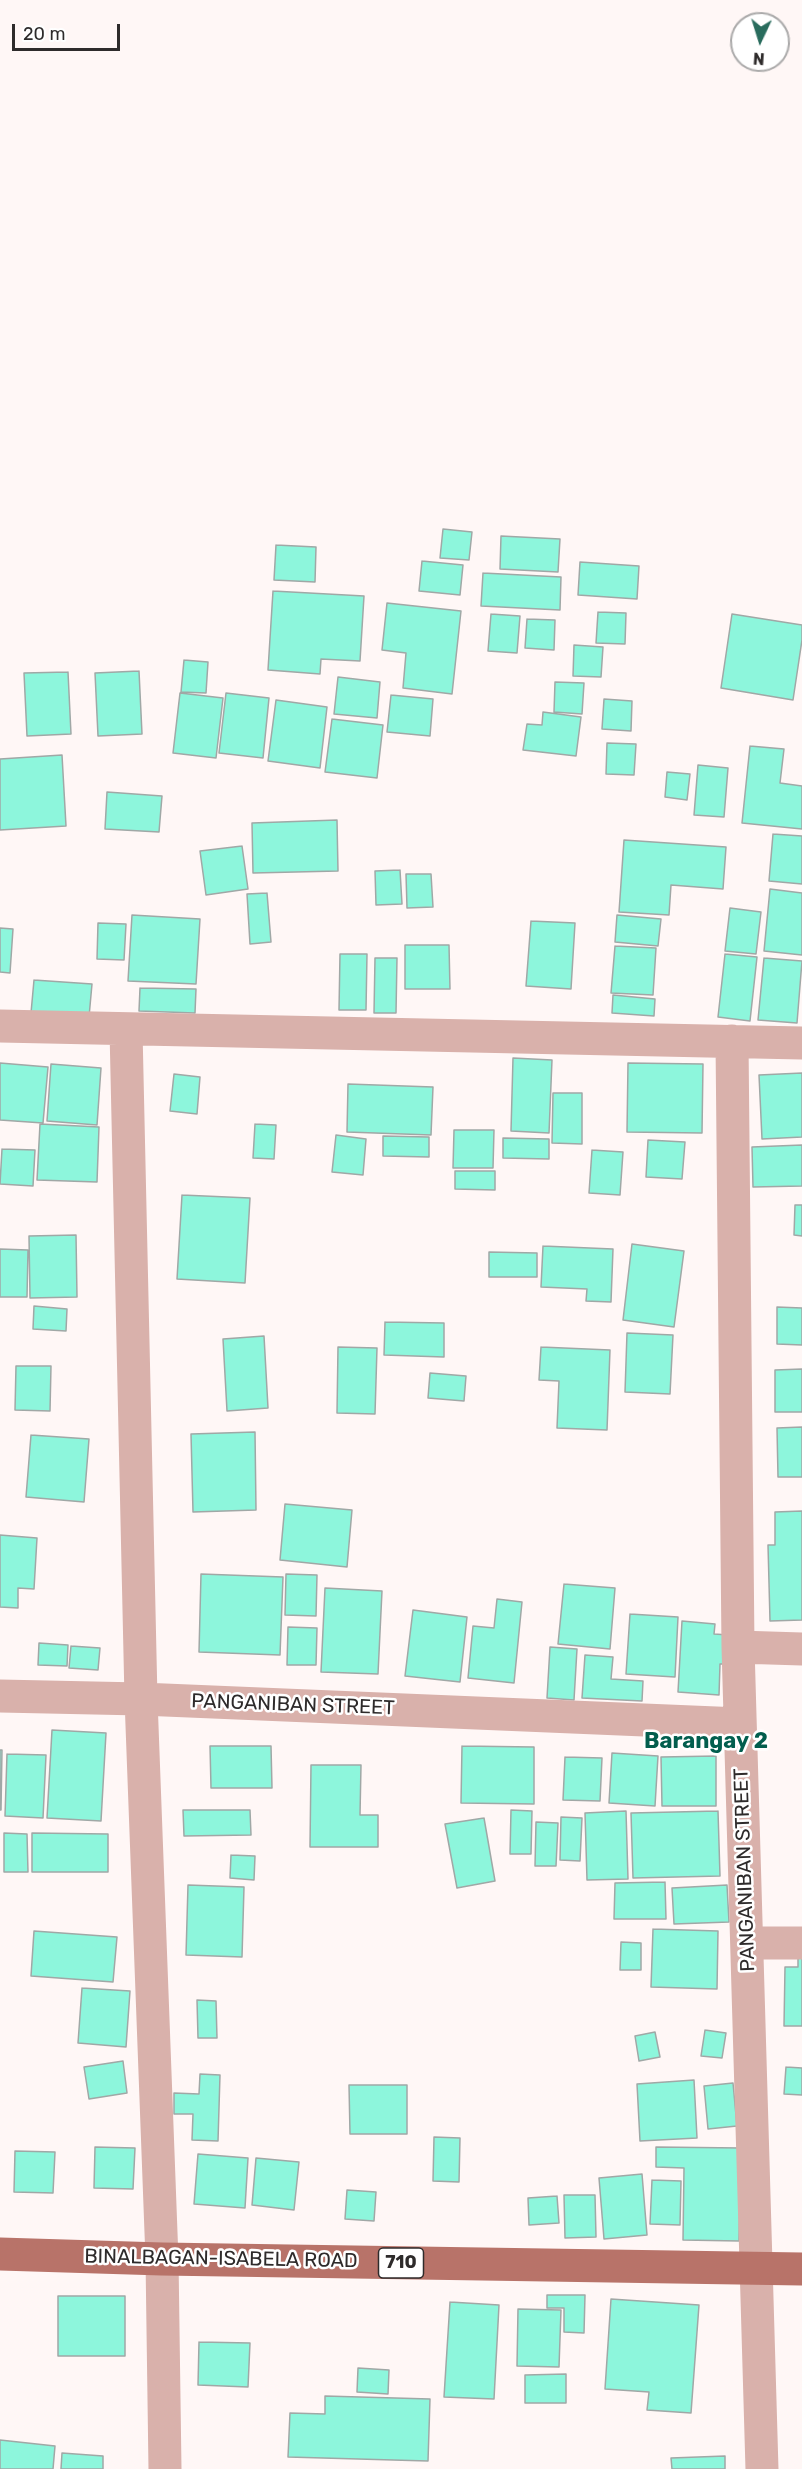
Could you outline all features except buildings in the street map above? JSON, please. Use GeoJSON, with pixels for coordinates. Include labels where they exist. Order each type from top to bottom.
{"type":"FeatureCollection","features":[{"type":"Feature","properties":{"kind":"main road","name":"BINALBAGAN-ISABELA ROAD"},"geometry":{"type":"LineString","coordinates":[[0,2254],[162,2259],[802,2269]]}},
{"type":"Feature","properties":{"kind":"street"},"geometry":{"type":"LineString","coordinates":[[0,1026],[802,1043]]}},
{"type":"Feature","properties":{"kind":"street"},"geometry":{"type":"LineString","coordinates":[[126,1030],[141,1699],[162,2259],[165,2469]]}},
{"type":"Feature","properties":{"kind":"street"},"geometry":{"type":"LineString","coordinates":[[732,1041],[738,1647],[741,1724]]}},
{"type":"Feature","properties":{"kind":"street"},"geometry":{"type":"LineString","coordinates":[[738,1647],[802,1649]]}},
{"type":"Feature","properties":{"kind":"street","name":"PANGANIBAN STREET"},"geometry":{"type":"LineString","coordinates":[[0,1696],[141,1699],[741,1724],[762,2469]]}},
{"type":"Feature","properties":{"kind":"street"},"geometry":{"type":"LineString","coordinates":[[748,1943],[802,1944]]}},
{"type":"Feature","properties":{"kind":"district","name":"Barangay 2"},"geometry":{"type":"Point","coordinates":[706,1742]}}]}
